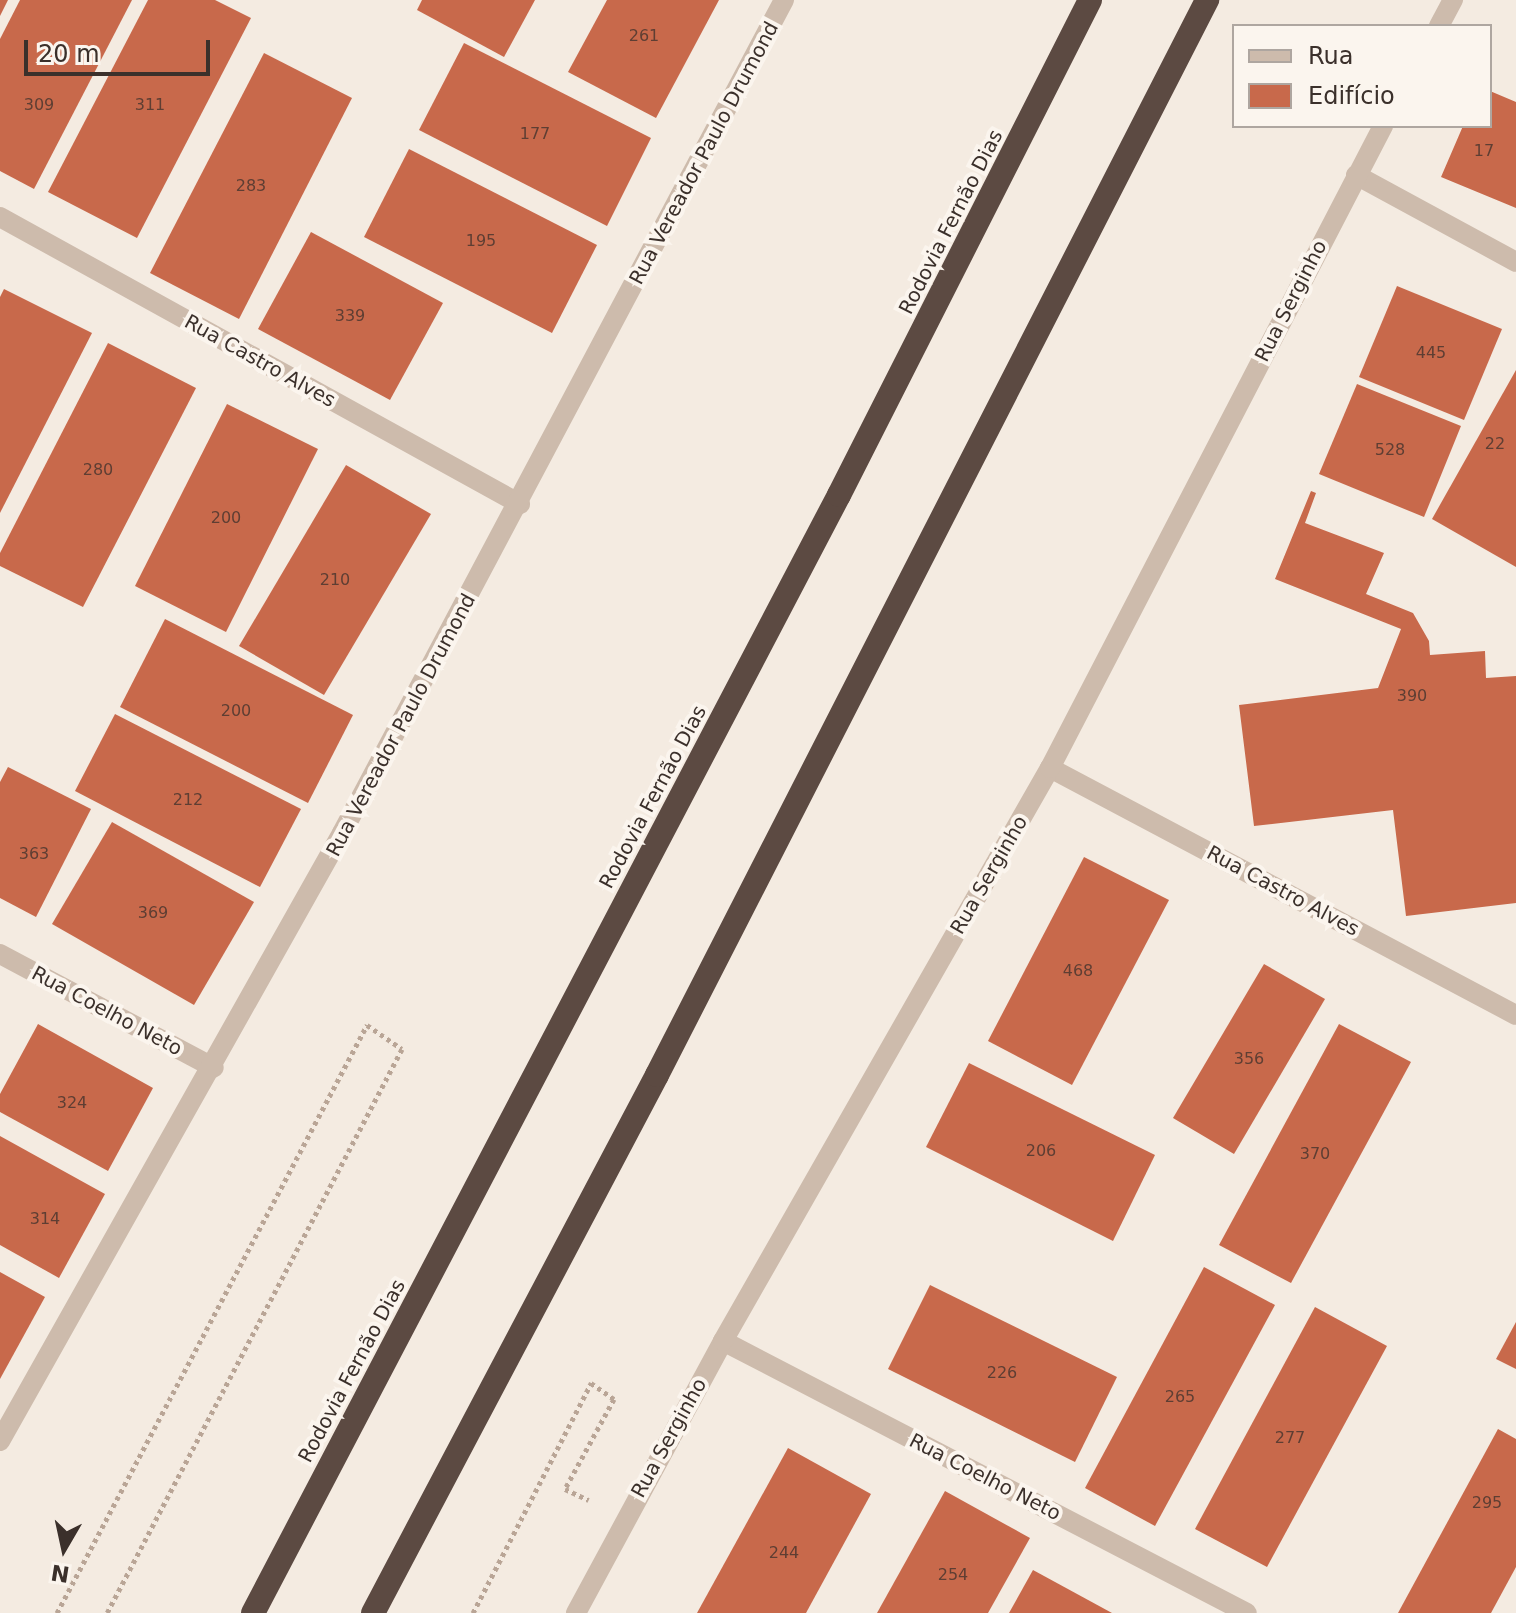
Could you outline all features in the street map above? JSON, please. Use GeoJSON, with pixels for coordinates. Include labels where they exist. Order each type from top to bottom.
{"type":"FeatureCollection","features":[{"type":"Feature","properties":{"kind":"highway","name":"Rodovia Fernão Dias"},"geometry":{"type":"LineString","coordinates":[[253,1613],[839,495],[1090,0]]}},
{"type":"Feature","properties":{"kind":"highway"},"geometry":{"type":"LineString","coordinates":[[373,1613],[664,1061],[1207,0]]}},
{"type":"Feature","properties":{"kind":"street","name":"Rua Vereador Paulo Drumond"},"geometry":{"type":"LineString","coordinates":[[0,1441],[214,1068],[520,504],[784,0]]}},
{"type":"Feature","properties":{"kind":"street"},"geometry":{"type":"LineString","coordinates":[[1440,24],[1453,0]]}},
{"type":"Feature","properties":{"kind":"street","name":"Rua Serginho"},"geometry":{"type":"LineString","coordinates":[[576,1613],[723,1341],[1050,768],[1382,128]]}},
{"type":"Feature","properties":{"kind":"street"},"geometry":{"type":"LineString","coordinates":[[1356,175],[1516,262]]}},
{"type":"Feature","properties":{"kind":"street","name":"Rua Castro Alves"},"geometry":{"type":"LineString","coordinates":[[0,217],[520,504]]}},
{"type":"Feature","properties":{"kind":"street","name":"Rua Castro Alves"},"geometry":{"type":"LineString","coordinates":[[1050,768],[1516,1015]]}},
{"type":"Feature","properties":{"kind":"street","name":"Rua Coelho Neto"},"geometry":{"type":"LineString","coordinates":[[0,954],[214,1068]]}},
{"type":"Feature","properties":{"kind":"street","name":"Rua Coelho Neto"},"geometry":{"type":"LineString","coordinates":[[723,1341],[1247,1613]]}},
{"type":"Feature","properties":{"kind":"path"},"geometry":{"type":"LineString","coordinates":[[57,1613],[367,1025],[402,1049],[107,1613]]}},
{"type":"Feature","properties":{"kind":"path"},"geometry":{"type":"LineString","coordinates":[[473,1613],[591,1383],[614,1399],[565,1489]]}},
{"type":"Feature","properties":{"kind":"building"},"geometry":{"type":"Polygon","coordinates":[[[0,0],[8,0],[0,16],[0,0]]]}},
{"type":"Feature","properties":{"kind":"building"},"geometry":{"type":"Polygon","coordinates":[[[20,0],[132,0],[34,189],[0,171],[0,39],[20,0]]]}},
{"type":"Feature","properties":{"kind":"building"},"geometry":{"type":"Polygon","coordinates":[[[148,0],[215,0],[251,18],[137,238],[48,192],[148,0]]]}},
{"type":"Feature","properties":{"kind":"building"},"geometry":{"type":"Polygon","coordinates":[[[422,0],[535,0],[504,57],[417,10],[422,0]]]}},
{"type":"Feature","properties":{"kind":"building"},"geometry":{"type":"Polygon","coordinates":[[[607,0],[719,0],[656,118],[568,72],[607,0]]]}},
{"type":"Feature","properties":{"kind":"building"},"geometry":{"type":"Polygon","coordinates":[[[464,43],[651,138],[607,226],[419,130],[464,43]]]}},
{"type":"Feature","properties":{"kind":"building"},"geometry":{"type":"Polygon","coordinates":[[[264,53],[352,98],[239,319],[150,273],[264,53]]]}},
{"type":"Feature","properties":{"kind":"building"},"geometry":{"type":"Polygon","coordinates":[[[1492,92],[1516,102],[1516,208],[1441,177],[1462,128],[1492,128],[1492,92]]]}},
{"type":"Feature","properties":{"kind":"building"},"geometry":{"type":"Polygon","coordinates":[[[409,149],[597,245],[552,333],[364,237],[409,149]]]}},
{"type":"Feature","properties":{"kind":"building"},"geometry":{"type":"Polygon","coordinates":[[[311,232],[443,303],[390,400],[258,329],[311,232]]]}},
{"type":"Feature","properties":{"kind":"building"},"geometry":{"type":"Polygon","coordinates":[[[1397,286],[1502,329],[1464,420],[1359,377],[1397,286]]]}},
{"type":"Feature","properties":{"kind":"building"},"geometry":{"type":"Polygon","coordinates":[[[4,289],[92,333],[0,513],[0,297],[4,289]]]}},
{"type":"Feature","properties":{"kind":"building"},"geometry":{"type":"Polygon","coordinates":[[[108,343],[196,388],[83,607],[0,566],[0,553],[108,343]]]}},
{"type":"Feature","properties":{"kind":"building"},"geometry":{"type":"Polygon","coordinates":[[[1516,370],[1516,567],[1432,519],[1516,370]]]}},
{"type":"Feature","properties":{"kind":"building"},"geometry":{"type":"Polygon","coordinates":[[[1357,384],[1461,426],[1424,517],[1319,474],[1357,384]]]}},
{"type":"Feature","properties":{"kind":"building"},"geometry":{"type":"Polygon","coordinates":[[[227,404],[318,449],[226,632],[135,586],[227,404]]]}},
{"type":"Feature","properties":{"kind":"building"},"geometry":{"type":"Polygon","coordinates":[[[346,465],[431,514],[324,695],[239,646],[346,465]]]}},
{"type":"Feature","properties":{"kind":"building"},"geometry":{"type":"Polygon","coordinates":[[[1311,491],[1316,493],[1305,523],[1384,553],[1366,594],[1413,613],[1429,641],[1430,655],[1485,651],[1486,678],[1516,676],[1516,903],[1406,916],[1393,810],[1254,826],[1239,705],[1378,688],[1401,629],[1275,579],[1311,491]]]}},
{"type":"Feature","properties":{"kind":"building"},"geometry":{"type":"Polygon","coordinates":[[[165,619],[353,715],[308,803],[120,707],[165,619]]]}},
{"type":"Feature","properties":{"kind":"building"},"geometry":{"type":"Polygon","coordinates":[[[115,714],[301,809],[260,887],[75,791],[115,714]]]}},
{"type":"Feature","properties":{"kind":"building"},"geometry":{"type":"Polygon","coordinates":[[[8,767],[91,809],[36,917],[0,898],[0,782],[8,767]]]}},
{"type":"Feature","properties":{"kind":"building"},"geometry":{"type":"Polygon","coordinates":[[[112,822],[254,902],[194,1005],[52,924],[112,822]]]}},
{"type":"Feature","properties":{"kind":"building"},"geometry":{"type":"Polygon","coordinates":[[[1084,857],[1169,900],[1072,1085],[988,1041],[1084,857]]]}},
{"type":"Feature","properties":{"kind":"building"},"geometry":{"type":"Polygon","coordinates":[[[1264,964],[1325,999],[1234,1154],[1173,1118],[1264,964]]]}},
{"type":"Feature","properties":{"kind":"building"},"geometry":{"type":"Polygon","coordinates":[[[38,1024],[153,1088],[108,1171],[0,1112],[0,1094],[38,1024]]]}},
{"type":"Feature","properties":{"kind":"building"},"geometry":{"type":"Polygon","coordinates":[[[1339,1024],[1411,1062],[1291,1283],[1219,1245],[1339,1024]]]}},
{"type":"Feature","properties":{"kind":"building"},"geometry":{"type":"Polygon","coordinates":[[[969,1063],[1155,1155],[1113,1241],[926,1147],[969,1063]]]}},
{"type":"Feature","properties":{"kind":"building"},"geometry":{"type":"Polygon","coordinates":[[[0,1136],[105,1194],[59,1278],[0,1245],[0,1136]]]}},
{"type":"Feature","properties":{"kind":"building"},"geometry":{"type":"Polygon","coordinates":[[[1204,1267],[1275,1305],[1155,1526],[1085,1488],[1204,1267]]]}},
{"type":"Feature","properties":{"kind":"building"},"geometry":{"type":"Polygon","coordinates":[[[0,1272],[45,1297],[0,1379],[0,1272]]]}},
{"type":"Feature","properties":{"kind":"building"},"geometry":{"type":"Polygon","coordinates":[[[930,1285],[1117,1377],[1075,1462],[888,1369],[930,1285]]]}},
{"type":"Feature","properties":{"kind":"building"},"geometry":{"type":"Polygon","coordinates":[[[1315,1307],[1387,1346],[1267,1567],[1195,1529],[1315,1307]]]}},
{"type":"Feature","properties":{"kind":"building"},"geometry":{"type":"Polygon","coordinates":[[[1516,1322],[1516,1369],[1496,1359],[1516,1322]]]}},
{"type":"Feature","properties":{"kind":"building"},"geometry":{"type":"Polygon","coordinates":[[[1498,1429],[1516,1439],[1516,1567],[1491,1613],[1398,1613],[1498,1429]]]}},
{"type":"Feature","properties":{"kind":"building"},"geometry":{"type":"Polygon","coordinates":[[[788,1448],[871,1494],[806,1613],[697,1613],[788,1448]]]}},
{"type":"Feature","properties":{"kind":"building"},"geometry":{"type":"Polygon","coordinates":[[[945,1491],[1030,1538],[988,1613],[877,1613],[945,1491]]]}},
{"type":"Feature","properties":{"kind":"building"},"geometry":{"type":"Polygon","coordinates":[[[1033,1570],[1112,1613],[1009,1613],[1033,1570]]]}}]}
